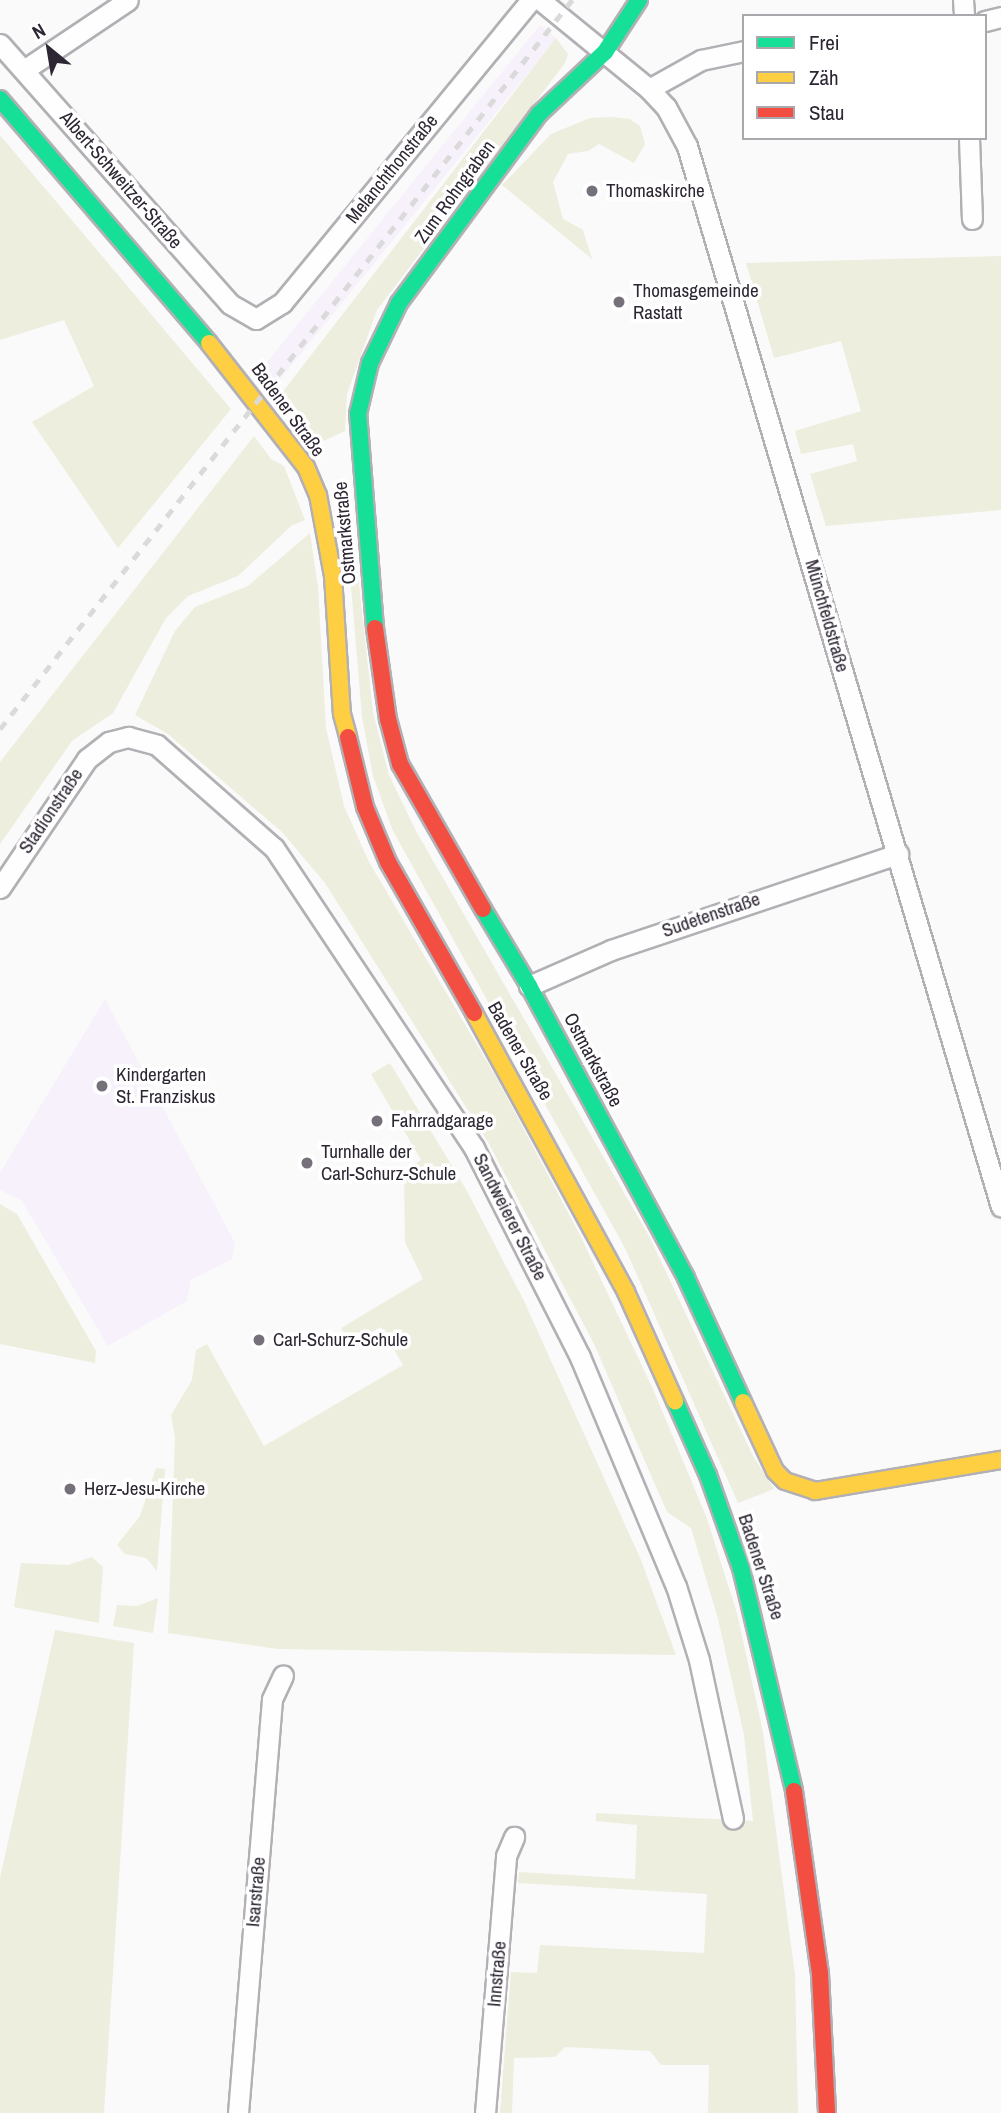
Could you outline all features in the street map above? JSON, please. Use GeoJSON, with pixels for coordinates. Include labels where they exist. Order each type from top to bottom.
{"type":"FeatureCollection","features":[{"type":"Feature","properties":{"kind":"main road","name":"Zum Rohngraben"},"geometry":{"type":"LineString","coordinates":[[359,437],[362,387],[399,303],[539,114],[577,83],[605,52],[639,0]]}},
{"type":"Feature","properties":{"kind":"main road","name":"Badener Straße"},"geometry":{"type":"LineString","coordinates":[[0,99],[257,399],[306,467],[318,495],[333,576],[342,714],[365,807],[388,862],[540,1128],[626,1292],[708,1475],[741,1568],[786,1744],[806,1855],[825,2108]]}},
{"type":"Feature","properties":{"kind":"main road","name":"Ostmarkstraße"},"geometry":{"type":"LineString","coordinates":[[359,437],[379,674],[400,764],[419,804],[528,986],[686,1278],[775,1471],[791,1484],[815,1491],[1001,1460]]}},
{"type":"Feature","properties":{"kind":"street"},"geometry":{"type":"LineString","coordinates":[[24,70],[128,0]]}},
{"type":"Feature","properties":{"kind":"street","name":"Melanchthonstraße"},"geometry":{"type":"LineString","coordinates":[[244,314],[256,319],[282,303],[531,0]]}},
{"type":"Feature","properties":{"kind":"street","name":"Münchfeldstraße"},"geometry":{"type":"LineString","coordinates":[[540,0],[649,89],[666,107],[696,171],[1001,1207]]}},
{"type":"Feature","properties":{"kind":"street","name":"Albert-Schweitzer-Straße"},"geometry":{"type":"LineString","coordinates":[[0,44],[244,314]]}},
{"type":"Feature","properties":{"kind":"street"},"geometry":{"type":"LineString","coordinates":[[649,89],[701,60],[742,51]]}},
{"type":"Feature","properties":{"kind":"street"},"geometry":{"type":"LineString","coordinates":[[969,140],[972,219]]}},
{"type":"Feature","properties":{"kind":"street","name":"Sandweierer Straße"},"geometry":{"type":"LineString","coordinates":[[109,742],[128,737],[157,745],[274,848],[474,1148],[580,1357],[676,1586],[699,1660],[733,1818]]}},
{"type":"Feature","properties":{"kind":"street","name":"Stadionstraße"},"geometry":{"type":"LineString","coordinates":[[0,888],[68,782],[109,742]]}},
{"type":"Feature","properties":{"kind":"street","name":"Sudetenstraße"},"geometry":{"type":"LineString","coordinates":[[528,986],[611,950],[898,854]]}},
{"type":"Feature","properties":{"kind":"street","name":"Isarstraße"},"geometry":{"type":"LineString","coordinates":[[238,2113],[272,1699],[283,1675]]}},
{"type":"Feature","properties":{"kind":"street","name":"Innstraße"},"geometry":{"type":"LineString","coordinates":[[485,2113],[506,1856],[514,1837]]}},
{"type":"Feature","properties":{"kind":"shaded area"},"geometry":{"type":"Polygon","coordinates":[[[540,25],[556,38],[275,386],[259,372],[540,25]]]}},
{"type":"Feature","properties":{"kind":"shaded area","name":"Kindergarten St. Franziskus"},"geometry":{"type":"Polygon","coordinates":[[[105,999],[235,1243],[232,1259],[191,1280],[187,1301],[108,1346],[22,1201],[0,1190],[0,1173],[105,999]]]}},
{"type":"Feature","properties":{"kind":"green space"},"geometry":{"type":"Polygon","coordinates":[[[556,38],[568,54],[565,63],[377,310],[347,394],[345,431],[321,442],[281,394],[556,38]]]}},
{"type":"Feature","properties":{"kind":"green space"},"geometry":{"type":"Polygon","coordinates":[[[590,118],[630,119],[640,126],[645,144],[634,163],[599,144],[588,151],[568,154],[553,182],[563,219],[583,230],[592,259],[502,185],[551,134],[590,118]]]}},
{"type":"Feature","properties":{"kind":"green space"},"geometry":{"type":"Polygon","coordinates":[[[0,135],[231,409],[118,548],[32,422],[94,386],[64,320],[0,340],[0,135]]]}},
{"type":"Feature","properties":{"kind":"green space"},"geometry":{"type":"Polygon","coordinates":[[[1001,256],[1001,510],[826,526],[810,474],[857,461],[853,444],[801,454],[795,431],[861,411],[841,341],[774,358],[746,263],[1001,256]]]}},
{"type":"Feature","properties":{"kind":"green space"},"geometry":{"type":"Polygon","coordinates":[[[254,436],[271,459],[284,466],[305,520],[291,526],[238,576],[188,596],[166,618],[113,713],[72,741],[0,844],[0,762],[254,436]]]}},
{"type":"Feature","properties":{"kind":"green space"},"geometry":{"type":"Polygon","coordinates":[[[310,533],[318,587],[326,728],[344,806],[369,862],[496,1077],[580,1235],[653,1389],[706,1516],[737,1613],[763,1732],[795,1975],[798,2113],[708,2113],[709,2065],[661,2065],[650,2051],[565,2047],[555,2057],[514,2058],[512,2113],[500,2113],[511,1972],[537,1973],[540,1945],[704,1953],[707,1894],[518,1883],[519,1872],[635,1879],[637,1825],[596,1821],[596,1813],[753,1821],[744,1735],[718,1619],[691,1528],[667,1512],[594,1344],[488,1142],[325,883],[282,832],[168,734],[135,715],[175,631],[195,607],[248,586],[310,533]]]}},
{"type":"Feature","properties":{"kind":"green space"},"geometry":{"type":"Polygon","coordinates":[[[354,538],[373,712],[389,775],[416,831],[649,1236],[753,1456],[774,1489],[738,1503],[625,1248],[393,831],[373,776],[362,717],[347,539],[354,538]]]}},
{"type":"Feature","properties":{"kind":"green space"},"geometry":{"type":"Polygon","coordinates":[[[390,1063],[467,1191],[524,1301],[641,1560],[676,1655],[278,1649],[168,1633],[175,1437],[171,1415],[192,1380],[196,1350],[207,1344],[264,1446],[403,1365],[381,1327],[350,1344],[341,1328],[423,1279],[405,1242],[404,1171],[421,1160],[371,1074],[390,1063]]]}},
{"type":"Feature","properties":{"kind":"green space"},"geometry":{"type":"Polygon","coordinates":[[[0,1204],[17,1214],[96,1351],[95,1363],[0,1344],[0,1204]]]}},
{"type":"Feature","properties":{"kind":"green space"},"geometry":{"type":"Polygon","coordinates":[[[156,1468],[165,1469],[157,1571],[146,1558],[125,1554],[117,1545],[140,1516],[156,1468]]]}},
{"type":"Feature","properties":{"kind":"green space"},"geometry":{"type":"Polygon","coordinates":[[[92,1557],[103,1567],[99,1623],[14,1607],[21,1563],[68,1565],[92,1557]]]}},
{"type":"Feature","properties":{"kind":"green space"},"geometry":{"type":"Polygon","coordinates":[[[158,1598],[153,1633],[113,1626],[117,1605],[137,1606],[158,1598]]]}},
{"type":"Feature","properties":{"kind":"green space"},"geometry":{"type":"Polygon","coordinates":[[[55,1630],[134,1643],[104,2113],[0,2113],[0,1878],[55,1630]]]}},
{"type":"Feature","properties":{"kind":"railway"},"geometry":{"type":"LineString","coordinates":[[0,729],[572,0]]}},
{"type":"Feature","properties":{"kind":"traffic: fast"},"geometry":{"type":"LineString","coordinates":[[375,628],[358,414],[370,363],[399,303],[539,114],[605,52],[639,0]]}},
{"type":"Feature","properties":{"kind":"traffic: fast"},"geometry":{"type":"LineString","coordinates":[[0,99],[209,343]]}},
{"type":"Feature","properties":{"kind":"traffic: fast"},"geometry":{"type":"LineString","coordinates":[[483,909],[529,986],[686,1278],[743,1402]]}},
{"type":"Feature","properties":{"kind":"traffic: fast"},"geometry":{"type":"LineString","coordinates":[[675,1401],[708,1475],[741,1568],[794,1791]]}},
{"type":"Feature","properties":{"kind":"traffic: slow"},"geometry":{"type":"LineString","coordinates":[[209,343],[306,467],[318,495],[333,576],[342,714],[348,737]]}},
{"type":"Feature","properties":{"kind":"traffic: slow"},"geometry":{"type":"LineString","coordinates":[[474,1013],[626,1292],[675,1401]]}},
{"type":"Feature","properties":{"kind":"traffic: slow"},"geometry":{"type":"LineString","coordinates":[[743,1402],[775,1471],[785,1481],[815,1491],[1001,1460]]}},
{"type":"Feature","properties":{"kind":"traffic: jam"},"geometry":{"type":"LineString","coordinates":[[375,628],[388,719],[400,764],[483,909]]}},
{"type":"Feature","properties":{"kind":"traffic: jam"},"geometry":{"type":"LineString","coordinates":[[348,737],[365,807],[388,862],[474,1013]]}},
{"type":"Feature","properties":{"kind":"traffic: jam"},"geometry":{"type":"LineString","coordinates":[[794,1791],[820,1974],[827,2113]]}},
{"type":"Feature","properties":{"kind":"place","name":"Thomaskirche"},"geometry":{"type":"Point","coordinates":[592,191]}},
{"type":"Feature","properties":{"kind":"place","name":"Thomasgemeinde Rastatt"},"geometry":{"type":"Point","coordinates":[619,302]}},
{"type":"Feature","properties":{"kind":"place","name":"Kindergarten St. Franziskus"},"geometry":{"type":"Point","coordinates":[102,1086]}},
{"type":"Feature","properties":{"kind":"place","name":"Fahrradgarage"},"geometry":{"type":"Point","coordinates":[377,1121]}},
{"type":"Feature","properties":{"kind":"place","name":"Turnhalle der Carl-Schurz-Schule"},"geometry":{"type":"Point","coordinates":[307,1163]}},
{"type":"Feature","properties":{"kind":"place","name":"Carl-Schurz-Schule"},"geometry":{"type":"Point","coordinates":[259,1340]}},
{"type":"Feature","properties":{"kind":"place","name":"Herz-Jesu-Kirche"},"geometry":{"type":"Point","coordinates":[70,1489]}}]}
